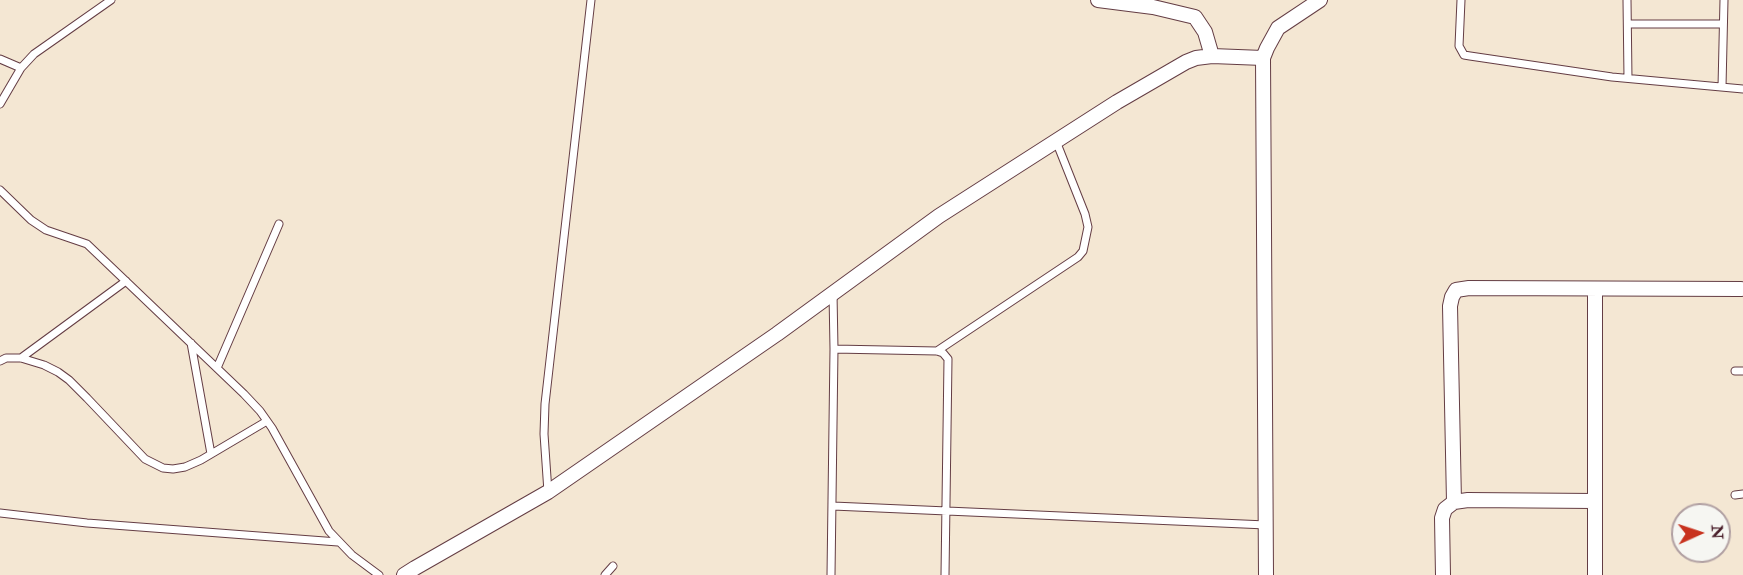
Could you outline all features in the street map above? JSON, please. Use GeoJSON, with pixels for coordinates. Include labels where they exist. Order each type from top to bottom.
{"type":"FeatureCollection","features":[{"type":"Feature","properties":{"kind":"street"},"geometry":{"type":"LineString","coordinates":[[1098,0],[1154,4],[1195,16],[1205,32],[1212,56]]}},
{"type":"Feature","properties":{"kind":"street"},"geometry":{"type":"LineString","coordinates":[[1266,575],[1263,58],[1278,28],[1320,0]]}},
{"type":"Feature","properties":{"kind":"street"},"geometry":{"type":"LineString","coordinates":[[404,575],[548,492],[767,340],[939,216],[1117,102],[1196,58],[1212,56],[1263,58]]}},
{"type":"Feature","properties":{"kind":"street"},"geometry":{"type":"LineString","coordinates":[[1454,502],[1450,306],[1453,293],[1459,288],[1741,289]]}},
{"type":"Feature","properties":{"kind":"street"},"geometry":{"type":"LineString","coordinates":[[1595,289],[1595,575]]}},
{"type":"Feature","properties":{"kind":"street"},"geometry":{"type":"LineString","coordinates":[[1443,575],[1442,518],[1445,509],[1454,502],[1468,500],[1594,501]]}},
{"type":"Feature","properties":{"kind":"lane"},"geometry":{"type":"LineString","coordinates":[[0,104],[21,68],[43,47],[111,0]]}},
{"type":"Feature","properties":{"kind":"lane"},"geometry":{"type":"LineString","coordinates":[[548,492],[544,434],[545,404],[591,0]]}},
{"type":"Feature","properties":{"kind":"lane"},"geometry":{"type":"LineString","coordinates":[[1461,0],[1459,46],[1464,55],[1628,78],[1743,89]]}},
{"type":"Feature","properties":{"kind":"lane"},"geometry":{"type":"LineString","coordinates":[[1628,0],[1628,78]]}},
{"type":"Feature","properties":{"kind":"lane"},"geometry":{"type":"LineString","coordinates":[[1722,87],[1724,0]]}},
{"type":"Feature","properties":{"kind":"lane"},"geometry":{"type":"LineString","coordinates":[[1628,24],[1723,24]]}},
{"type":"Feature","properties":{"kind":"lane"},"geometry":{"type":"LineString","coordinates":[[0,59],[21,68]]}},
{"type":"Feature","properties":{"kind":"lane"},"geometry":{"type":"LineString","coordinates":[[937,351],[1078,257],[1083,251],[1088,227],[1085,214],[1056,141]]}},
{"type":"Feature","properties":{"kind":"lane"},"geometry":{"type":"LineString","coordinates":[[0,190],[31,220],[45,230],[87,244],[244,394],[267,421],[319,515],[338,542],[378,575]]}},
{"type":"Feature","properties":{"kind":"lane"},"geometry":{"type":"LineString","coordinates":[[217,368],[279,224]]}},
{"type":"Feature","properties":{"kind":"lane"},"geometry":{"type":"LineString","coordinates":[[21,358],[126,281]]}},
{"type":"Feature","properties":{"kind":"lane"},"geometry":{"type":"LineString","coordinates":[[831,575],[833,293]]}},
{"type":"Feature","properties":{"kind":"lane"},"geometry":{"type":"LineString","coordinates":[[191,343],[211,454]]}},
{"type":"Feature","properties":{"kind":"lane"},"geometry":{"type":"LineString","coordinates":[[834,349],[937,351],[945,355],[949,362],[945,575]]}},
{"type":"Feature","properties":{"kind":"lane"},"geometry":{"type":"LineString","coordinates":[[0,361],[6,358],[21,358],[44,365],[69,380],[136,451],[154,465],[173,469],[185,467],[267,421]]}},
{"type":"Feature","properties":{"kind":"lane"},"geometry":{"type":"LineString","coordinates":[[1735,495],[1743,494]]}},
{"type":"Feature","properties":{"kind":"lane"},"geometry":{"type":"LineString","coordinates":[[833,506],[1266,525]]}},
{"type":"Feature","properties":{"kind":"lane"},"geometry":{"type":"LineString","coordinates":[[0,513],[87,523],[338,542]]}},
{"type":"Feature","properties":{"kind":"lane"},"geometry":{"type":"LineString","coordinates":[[605,575],[613,566]]}}]}
